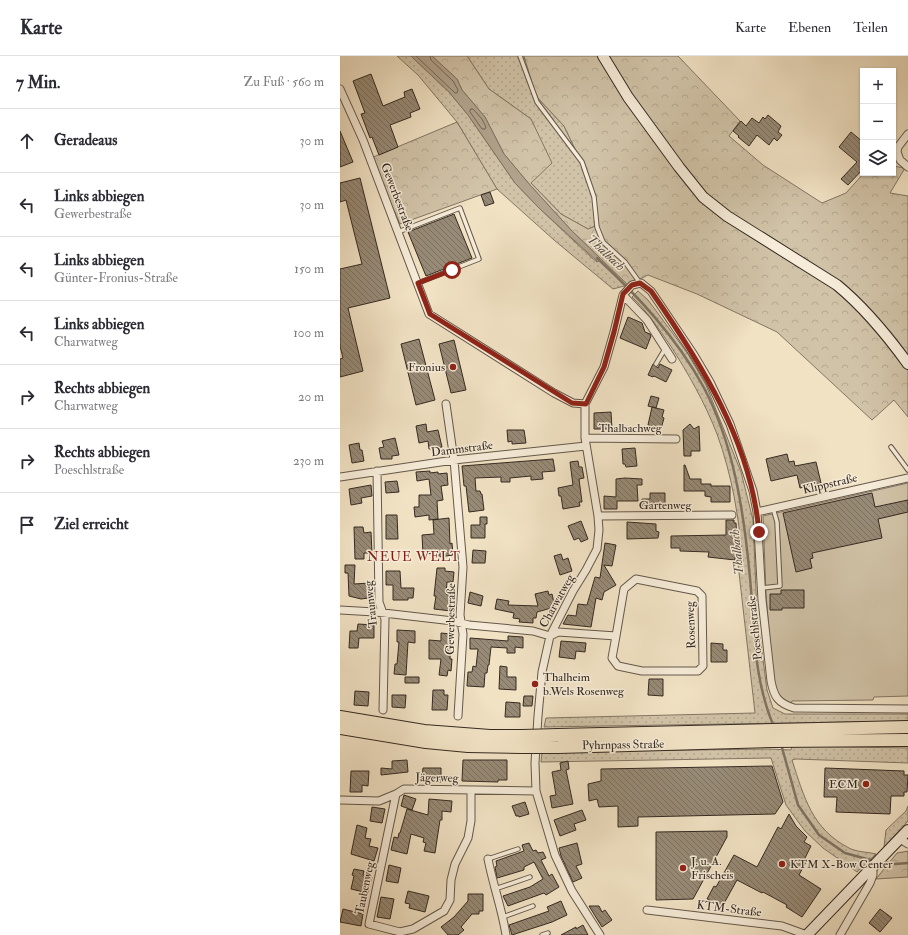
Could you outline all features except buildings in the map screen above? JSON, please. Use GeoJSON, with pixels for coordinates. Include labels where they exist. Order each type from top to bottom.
{"type":"FeatureCollection","features":[{"type":"Feature","properties":{"kind":"main road"},"geometry":{"type":"LineString","coordinates":[[602,56],[628,97],[703,197],[728,216],[837,285],[853,298],[887,336],[908,364]]}},
{"type":"Feature","properties":{"kind":"main road","name":"Pyhrnpass Straße"},"geometry":{"type":"LineString","coordinates":[[340,717],[424,731],[490,736],[522,741]]}},
{"type":"Feature","properties":{"kind":"main road","name":"Pyhrnpass Straße"},"geometry":{"type":"LineString","coordinates":[[340,728],[426,742],[468,746],[522,741],[773,741],[792,736],[908,727]]}},
{"type":"Feature","properties":{"kind":"main road","name":"Pyhrnpass Straße"},"geometry":{"type":"LineString","coordinates":[[558,741],[763,730],[792,736],[908,740]]}},
{"type":"Feature","properties":{"kind":"main road"},"geometry":{"type":"LineString","coordinates":[[807,935],[873,867],[904,841],[908,830]]}},
{"type":"Feature","properties":{"kind":"street","name":"Gewerbestraße"},"geometry":{"type":"LineString","coordinates":[[340,89],[363,140],[430,314],[554,393],[572,403],[586,404]]}},
{"type":"Feature","properties":{"kind":"street"},"geometry":{"type":"LineString","coordinates":[[908,134],[898,147],[897,152],[900,160],[908,167]]}},
{"type":"Feature","properties":{"kind":"street"},"geometry":{"type":"LineString","coordinates":[[640,283],[632,285],[624,293],[647,320],[672,359]]}},
{"type":"Feature","properties":{"kind":"street","name":"Poeschlstraße"},"geometry":{"type":"LineString","coordinates":[[640,283],[651,291],[694,355],[710,382],[730,424],[753,491],[757,512],[761,588],[773,692],[778,700],[784,706],[807,709],[908,709]]}},
{"type":"Feature","properties":{"kind":"street","name":"Charwatweg"},"geometry":{"type":"LineString","coordinates":[[600,935],[572,891],[555,855],[536,791],[535,763],[542,672],[550,636],[597,548],[599,530],[598,516],[585,438],[586,404],[604,367],[624,293]]}},
{"type":"Feature","properties":{"kind":"street","name":"Gewerbestraße"},"geometry":{"type":"LineString","coordinates":[[446,404],[454,460],[464,567],[460,615],[463,634],[458,716]]}},
{"type":"Feature","properties":{"kind":"street","name":"Thalbachweg"},"geometry":{"type":"LineString","coordinates":[[585,438],[676,439]]}},
{"type":"Feature","properties":{"kind":"street","name":"Dammstraße"},"geometry":{"type":"LineString","coordinates":[[340,477],[454,460],[586,446]]}},
{"type":"Feature","properties":{"kind":"street","name":"Traunweg"},"geometry":{"type":"LineString","coordinates":[[377,471],[379,602],[385,619],[383,710]]}},
{"type":"Feature","properties":{"kind":"street","name":"Klippstraße"},"geometry":{"type":"LineString","coordinates":[[757,512],[908,478]]}},
{"type":"Feature","properties":{"kind":"street","name":"Gartenweg"},"geometry":{"type":"LineString","coordinates":[[598,516],[732,515]]}},
{"type":"Feature","properties":{"kind":"street","name":"Rosenweg"},"geometry":{"type":"LineString","coordinates":[[636,580],[697,591],[702,596],[703,666],[698,671],[642,671],[618,666],[612,658],[616,636],[624,589],[636,580]]}},
{"type":"Feature","properties":{"kind":"street"},"geometry":{"type":"LineString","coordinates":[[340,610],[383,613],[469,625],[533,631],[550,636],[558,632],[616,636]]}},
{"type":"Feature","properties":{"kind":"street","name":"Jägerweg"},"geometry":{"type":"LineString","coordinates":[[340,800],[379,801],[404,789],[536,791]]}},
{"type":"Feature","properties":{"kind":"street","name":"Taubenweg"},"geometry":{"type":"LineString","coordinates":[[396,794],[369,924],[400,932],[413,930],[444,911],[450,900],[451,880],[455,864],[468,838],[471,821],[471,790]]}},
{"type":"Feature","properties":{"kind":"street"},"geometry":{"type":"LineString","coordinates":[[488,859],[494,889],[503,917],[506,935]]}},
{"type":"Feature","properties":{"kind":"street"},"geometry":{"type":"LineString","coordinates":[[840,935],[870,883],[873,875],[873,867]]}},
{"type":"Feature","properties":{"kind":"street","name":"KTM-Straße"},"geometry":{"type":"LineString","coordinates":[[647,910],[782,926],[807,935]]}},
{"type":"Feature","properties":{"kind":"lane"},"geometry":{"type":"LineString","coordinates":[[520,56],[537,102],[582,162],[594,197],[597,227],[603,242],[625,262],[640,283]]}},
{"type":"Feature","properties":{"kind":"lane"},"geometry":{"type":"LineString","coordinates":[[398,232],[460,208],[479,259],[418,283]]}},
{"type":"Feature","properties":{"kind":"lane"},"geometry":{"type":"LineString","coordinates":[[656,364],[666,348]]}},
{"type":"Feature","properties":{"kind":"lane"},"geometry":{"type":"LineString","coordinates":[[892,447],[908,470]]}},
{"type":"Feature","properties":{"kind":"lane"},"geometry":{"type":"LineString","coordinates":[[761,588],[780,586],[777,522],[773,508]]}},
{"type":"Feature","properties":{"kind":"lane"},"geometry":{"type":"LineString","coordinates":[[488,859],[518,849]]}},
{"type":"Feature","properties":{"kind":"lane"},"geometry":{"type":"LineString","coordinates":[[494,889],[530,877]]}},
{"type":"Feature","properties":{"kind":"lane"},"geometry":{"type":"LineString","coordinates":[[503,917],[533,906]]}},
{"type":"Feature","properties":{"kind":"lane"},"geometry":{"type":"LineString","coordinates":[[542,935],[548,933]]}},
{"type":"Feature","properties":{"kind":"green space"},"geometry":{"type":"Polygon","coordinates":[[[397,56],[411,56],[449,92],[468,115],[515,183],[592,258],[597,262],[600,258],[628,285],[613,289],[554,240],[497,189],[457,122],[418,75],[397,56]]]}},
{"type":"Feature","properties":{"kind":"green space"},"geometry":{"type":"Polygon","coordinates":[[[432,56],[467,56],[489,89],[531,119],[552,163],[531,183],[561,214],[588,229],[598,225],[590,180],[564,126],[536,96],[524,56],[678,56],[740,121],[729,136],[763,165],[822,203],[846,193],[861,176],[896,176],[896,166],[905,168],[890,193],[908,196],[908,417],[894,400],[872,420],[777,332],[697,294],[648,275],[628,285],[572,231],[504,154],[485,117],[462,90],[457,79],[432,56]]]}},
{"type":"Feature","properties":{"kind":"green space"},"geometry":{"type":"Polygon","coordinates":[[[467,56],[524,56],[536,96],[564,126],[590,180],[598,225],[588,229],[561,214],[531,183],[531,119],[489,89],[467,56]]]}},
{"type":"Feature","properties":{"kind":"green space"},"geometry":{"type":"Polygon","coordinates":[[[457,122],[497,189],[400,224],[371,158],[457,122]]]}},
{"type":"Feature","properties":{"kind":"green space"},"geometry":{"type":"Polygon","coordinates":[[[638,291],[648,300],[688,354],[706,385],[741,472],[753,520],[757,614],[767,690],[773,708],[785,714],[908,714],[908,721],[544,727],[546,718],[755,713],[738,564],[743,562],[737,513],[727,465],[712,422],[690,377],[657,326],[632,297],[638,291]]]}},
{"type":"Feature","properties":{"kind":"green space"},"geometry":{"type":"Polygon","coordinates":[[[908,483],[908,696],[874,697],[873,700],[792,701],[791,703],[779,695],[775,689],[773,681],[766,593],[763,516],[908,483]]]}},
{"type":"Feature","properties":{"kind":"green space"},"geometry":{"type":"Polygon","coordinates":[[[792,746],[908,748],[908,763],[792,760],[811,811],[826,831],[836,840],[852,849],[876,854],[857,872],[823,848],[805,831],[786,805],[771,758],[541,762],[542,752],[791,750],[792,746]]]}},
{"type":"Feature","properties":{"kind":"green space"},"geometry":{"type":"Polygon","coordinates":[[[908,806],[908,821],[884,847],[886,830],[906,811],[908,806]]]}},
{"type":"Feature","properties":{"kind":"green space"},"geometry":{"type":"Polygon","coordinates":[[[908,851],[908,877],[876,879],[897,853],[908,851]]]}},
{"type":"Feature","properties":{"kind":"water"},"geometry":{"type":"Polygon","coordinates":[[[411,56],[432,56],[457,79],[462,90],[485,117],[504,154],[572,231],[600,258],[598,262],[539,208],[515,183],[468,115],[449,92],[411,56]]]}},
{"type":"Feature","properties":{"kind":"waterway","name":"Thalbach"},"geometry":{"type":"LineString","coordinates":[[597,258],[641,302],[681,351],[703,386],[723,431],[741,504],[750,578],[758,672],[767,709],[774,727]]}},
{"type":"Feature","properties":{"kind":"waterway","name":"Thalbach"},"geometry":{"type":"LineString","coordinates":[[781,744],[798,805],[819,835],[845,853],[874,861]]}},
{"type":"Feature","properties":{"kind":"waterway","name":"Thalbach"},"geometry":{"type":"LineString","coordinates":[[881,862],[895,864],[908,863]]}},
{"type":"Feature","properties":{"kind":"place","name":"Fronius"},"geometry":{"type":"Point","coordinates":[453,367]}},
{"type":"Feature","properties":{"kind":"place","name":"Thalheim b.Wels Rosenweg"},"geometry":{"type":"Point","coordinates":[535,684]}},
{"type":"Feature","properties":{"kind":"place","name":"ECM"},"geometry":{"type":"Point","coordinates":[866,784]}},
{"type":"Feature","properties":{"kind":"place","name":"KTM X-Bow Center"},"geometry":{"type":"Point","coordinates":[782,864]}},
{"type":"Feature","properties":{"kind":"place","name":"J. u. A. Frischeis"},"geometry":{"type":"Point","coordinates":[683,868]}},
{"type":"Feature","properties":{"kind":"district","name":"NEUE WELT"},"geometry":{"type":"Point","coordinates":[414,557]}},
{"type":"Feature","properties":{"kind":"route"},"geometry":{"type":"LineString","coordinates":[[452,270],[418,283],[430,314],[480,347],[572,403],[586,404],[604,367],[623,294],[632,285],[640,283],[646,286],[672,320],[710,382],[720,402],[730,424],[753,491],[759,532]]}}]}
